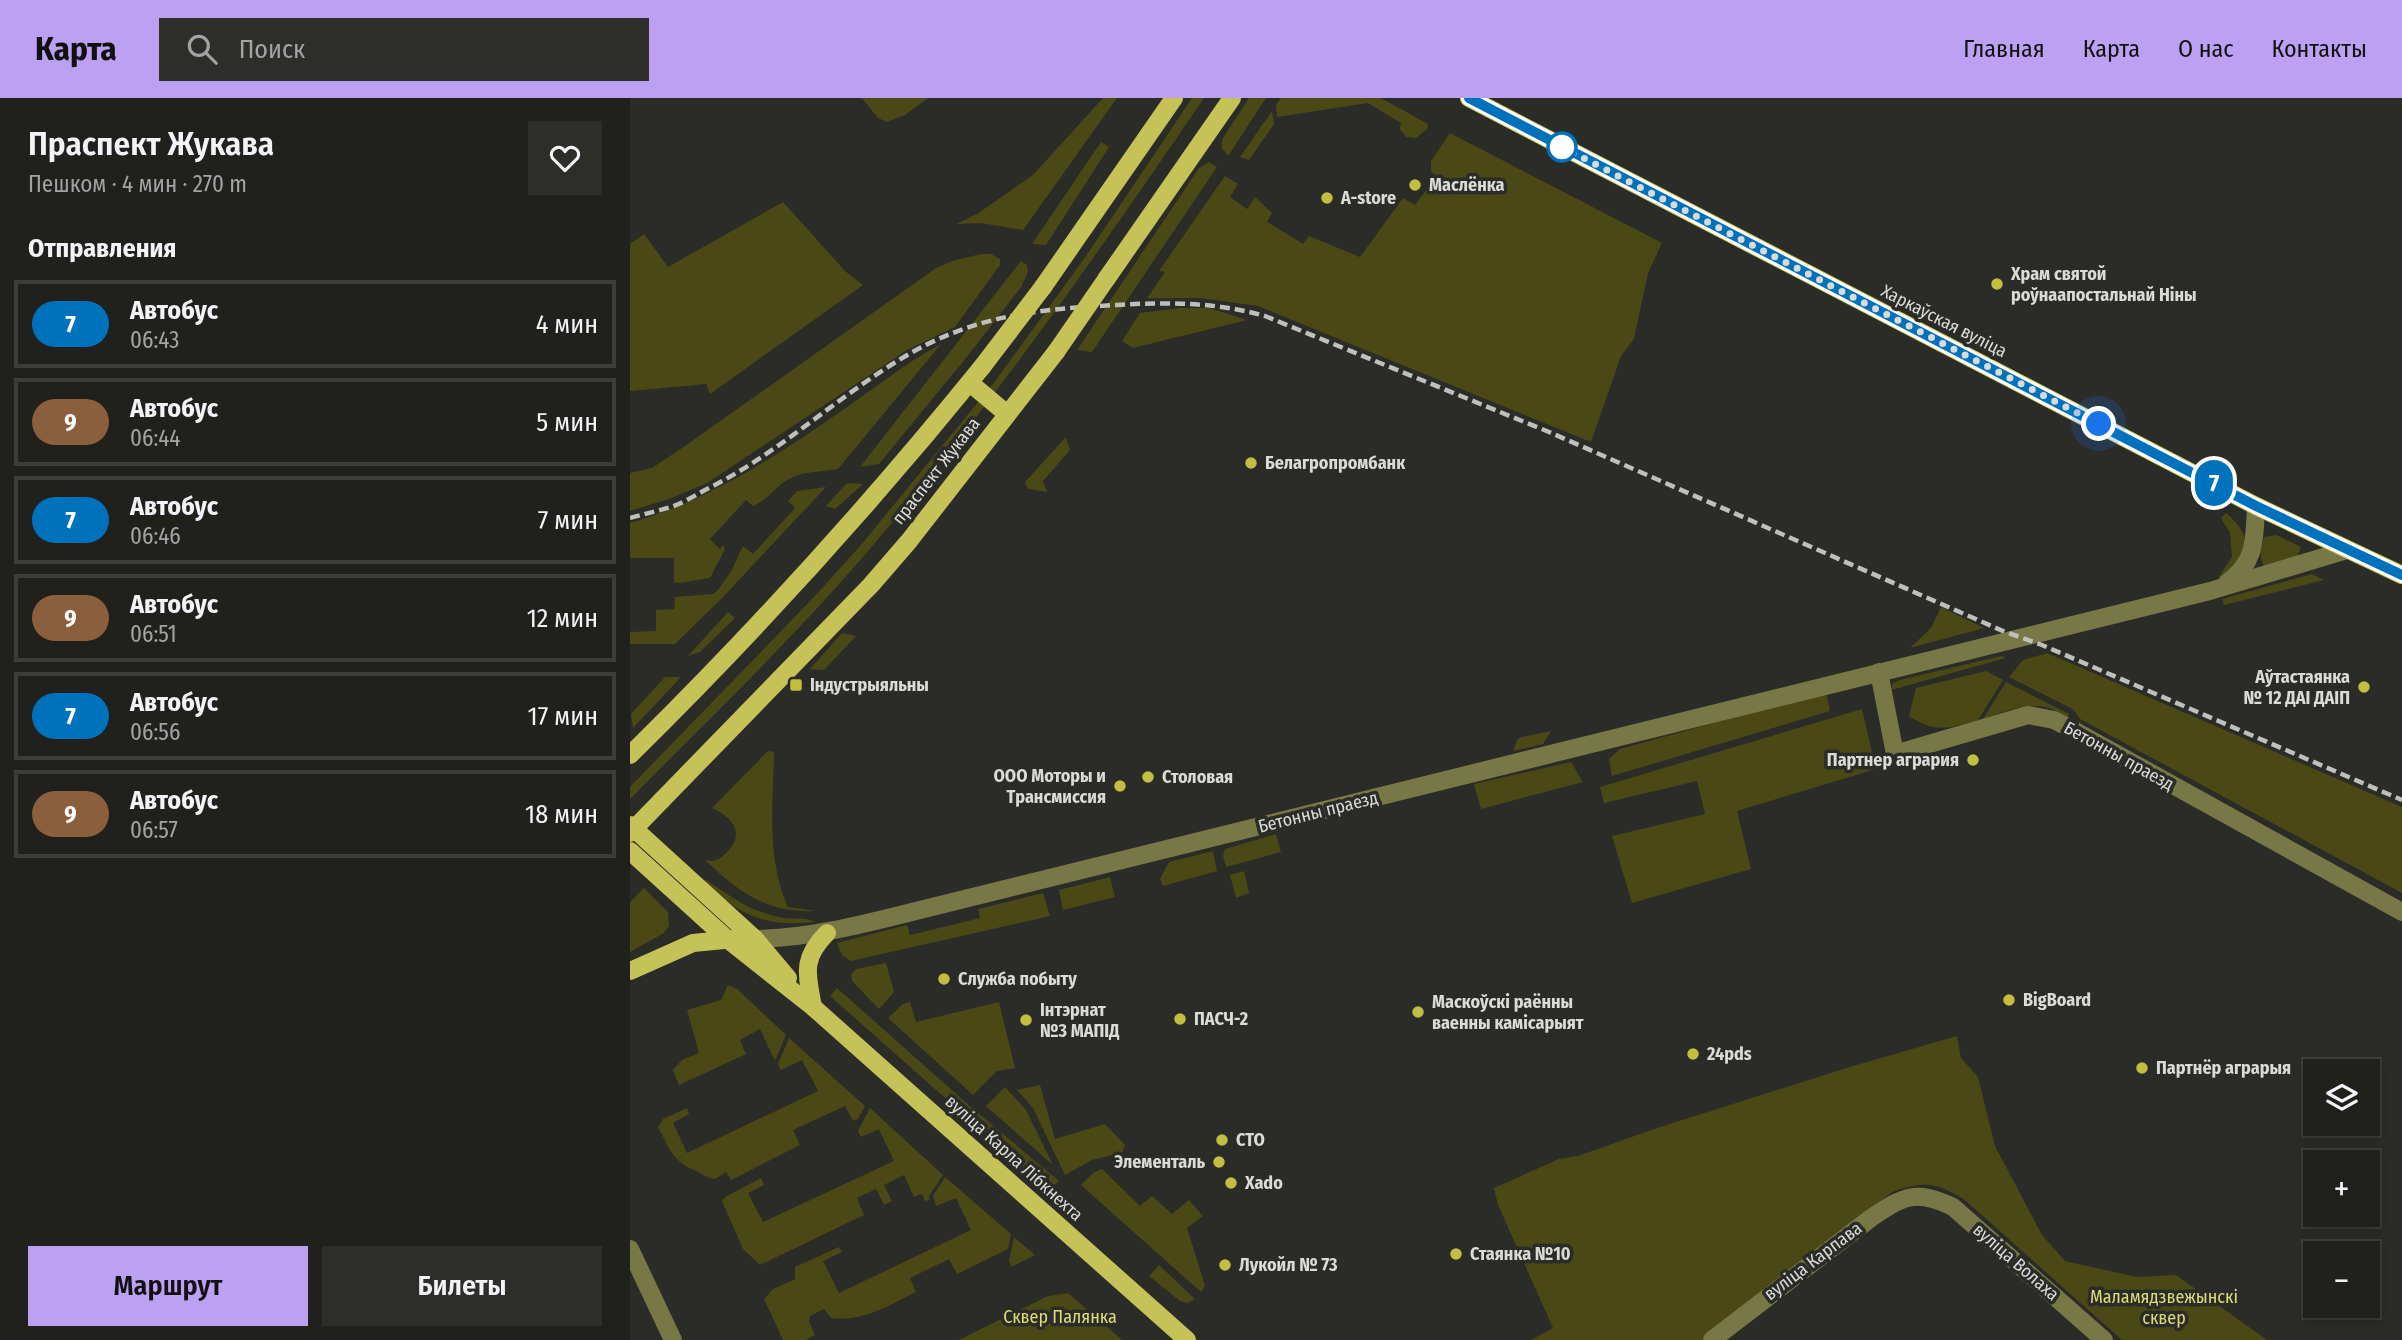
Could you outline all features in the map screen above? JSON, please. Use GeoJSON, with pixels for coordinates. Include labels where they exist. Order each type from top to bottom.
{"type":"FeatureCollection","features":[{"type":"Feature","properties":{"kind":"main road","name":"праспект Жукава"},"geometry":{"type":"LineString","coordinates":[[630,755],[723,663],[830,549],[890,480],[970,383],[1043,287],[1174,98]]}},
{"type":"Feature","properties":{"kind":"main road","name":"праспект Жукава"},"geometry":{"type":"LineString","coordinates":[[630,833],[871,585],[909,541],[1056,352],[1232,98]]}},
{"type":"Feature","properties":{"kind":"main road","name":"Харкаўская вуліца"},"geometry":{"type":"LineString","coordinates":[[1469,98],[2256,506],[2402,575]]}},
{"type":"Feature","properties":{"kind":"main road"},"geometry":{"type":"LineString","coordinates":[[970,383],[1007,414]]}},
{"type":"Feature","properties":{"kind":"main road","name":"вуліца Карла Лібкнехта"},"geometry":{"type":"LineString","coordinates":[[630,825],[755,939],[813,1007]]}},
{"type":"Feature","properties":{"kind":"main road","name":"вуліца Карла Лібкнехта"},"geometry":{"type":"LineString","coordinates":[[630,851],[727,939],[813,1007],[1187,1340]]}},
{"type":"Feature","properties":{"kind":"main road"},"geometry":{"type":"LineString","coordinates":[[724,911],[731,929],[727,939]]}},
{"type":"Feature","properties":{"kind":"main road"},"geometry":{"type":"LineString","coordinates":[[693,943],[700,933],[701,924],[697,912]]}},
{"type":"Feature","properties":{"kind":"main road"},"geometry":{"type":"LineString","coordinates":[[813,1007],[807,973],[808,957],[827,933]]}},
{"type":"Feature","properties":{"kind":"main road"},"geometry":{"type":"LineString","coordinates":[[630,971],[693,943],[755,939]]}},
{"type":"Feature","properties":{"kind":"street"},"geometry":{"type":"LineString","coordinates":[[2222,587],[2247,565],[2253,549],[2256,506]]}},
{"type":"Feature","properties":{"kind":"street","name":"Бетонны праезд"},"geometry":{"type":"LineString","coordinates":[[755,939],[827,933],[2222,587],[2347,550]]}},
{"type":"Feature","properties":{"kind":"street","name":"Бетонны праезд"},"geometry":{"type":"LineString","coordinates":[[1878,673],[1895,754],[2028,715],[2041,716],[2079,733],[2402,912]]}},
{"type":"Feature","properties":{"kind":"street","name":"вуліца Карпава"},"geometry":{"type":"LineString","coordinates":[[1712,1340],[1871,1218],[1898,1200],[1922,1196]]}},
{"type":"Feature","properties":{"kind":"street","name":"вуліца Волаха"},"geometry":{"type":"LineString","coordinates":[[1922,1196],[1953,1207],[2104,1340]]}},
{"type":"Feature","properties":{"kind":"street"},"geometry":{"type":"LineString","coordinates":[[630,1249],[673,1340]]}},
{"type":"Feature","properties":{"kind":"green space"},"geometry":{"type":"Polygon","coordinates":[[[862,98],[928,98],[905,115],[887,122],[878,118],[862,98]]]}},
{"type":"Feature","properties":{"kind":"green space"},"geometry":{"type":"Polygon","coordinates":[[[1103,98],[1117,98],[1023,230],[981,223],[956,224],[977,214],[1033,175],[1103,98]]]}},
{"type":"Feature","properties":{"kind":"green space"},"geometry":{"type":"Polygon","coordinates":[[[1192,98],[1204,98],[1001,385],[914,496],[811,615],[630,799],[630,787],[861,545],[996,380],[1086,256],[1192,98]]]}},
{"type":"Feature","properties":{"kind":"green space"},"geometry":{"type":"Polygon","coordinates":[[[1249,98],[1266,98],[1228,156],[1221,147],[1223,138],[1249,98]]]}},
{"type":"Feature","properties":{"kind":"green space"},"geometry":{"type":"Polygon","coordinates":[[[1281,98],[1381,98],[1428,124],[1427,129],[1416,138],[1406,137],[1400,129],[1401,123],[1368,103],[1277,117],[1276,105],[1281,98]]]}},
{"type":"Feature","properties":{"kind":"green space"},"geometry":{"type":"Polygon","coordinates":[[[1272,111],[1274,124],[1249,160],[1240,157],[1272,111]]]}},
{"type":"Feature","properties":{"kind":"green space"},"geometry":{"type":"Polygon","coordinates":[[[1450,133],[1662,243],[1648,273],[1634,339],[1621,356],[1591,442],[1258,306],[1200,298],[1147,298],[1165,272],[1159,271],[1225,176],[1238,184],[1230,197],[1247,209],[1255,197],[1272,213],[1267,222],[1303,244],[1309,236],[1360,257],[1403,198],[1415,205],[1436,177],[1431,171],[1431,161],[1450,133]]]}},
{"type":"Feature","properties":{"kind":"green space"},"geometry":{"type":"Polygon","coordinates":[[[1101,142],[1109,147],[1046,245],[1032,244],[1101,142]]]}},
{"type":"Feature","properties":{"kind":"green space"},"geometry":{"type":"Polygon","coordinates":[[[1209,162],[1217,167],[1092,352],[1077,350],[1199,168],[1209,162]]]}},
{"type":"Feature","properties":{"kind":"green space"},"geometry":{"type":"Polygon","coordinates":[[[783,202],[845,271],[863,285],[710,394],[706,384],[630,391],[630,244],[644,234],[668,267],[783,202]]]}},
{"type":"Feature","properties":{"kind":"green space"},"geometry":{"type":"Polygon","coordinates":[[[981,254],[991,254],[1000,259],[1000,265],[955,327],[907,350],[707,483],[630,511],[630,473],[652,468],[685,446],[936,268],[981,254]]]}},
{"type":"Feature","properties":{"kind":"green space"},"geometry":{"type":"Polygon","coordinates":[[[1021,261],[1027,265],[1028,272],[1021,287],[970,353],[879,464],[860,467],[1021,261]]]}},
{"type":"Feature","properties":{"kind":"green space"},"geometry":{"type":"Polygon","coordinates":[[[1209,308],[1247,320],[1133,348],[1122,341],[1140,313],[1209,308]]]}},
{"type":"Feature","properties":{"kind":"green space"},"geometry":{"type":"Polygon","coordinates":[[[941,344],[838,469],[790,478],[753,506],[746,500],[710,539],[720,549],[723,545],[725,549],[710,578],[674,582],[674,558],[630,558],[630,523],[688,502],[743,474],[796,442],[941,344]]]}},
{"type":"Feature","properties":{"kind":"green space"},"geometry":{"type":"Polygon","coordinates":[[[1066,437],[1070,450],[1043,481],[1047,492],[1028,489],[1025,482],[1066,437]]]}},
{"type":"Feature","properties":{"kind":"green space"},"geometry":{"type":"Polygon","coordinates":[[[847,483],[863,484],[835,509],[826,506],[847,483]]]}},
{"type":"Feature","properties":{"kind":"green space"},"geometry":{"type":"Polygon","coordinates":[[[826,487],[675,644],[630,644],[630,632],[656,631],[656,610],[674,609],[675,597],[713,594],[717,591],[730,573],[743,546],[753,554],[795,508],[788,501],[797,491],[826,487]]]}},
{"type":"Feature","properties":{"kind":"green space"},"geometry":{"type":"Polygon","coordinates":[[[2226,513],[2241,530],[2245,545],[2234,568],[2226,577],[2218,578],[2232,557],[2230,533],[2221,518],[2226,513]]]}},
{"type":"Feature","properties":{"kind":"green space"},"geometry":{"type":"Polygon","coordinates":[[[2276,535],[2301,547],[2297,556],[2264,566],[2261,555],[2264,537],[2276,535]]]}},
{"type":"Feature","properties":{"kind":"green space"},"geometry":{"type":"Polygon","coordinates":[[[2312,574],[2324,580],[2224,605],[2222,599],[2312,574]]]}},
{"type":"Feature","properties":{"kind":"green space"},"geometry":{"type":"Polygon","coordinates":[[[1941,607],[1984,628],[1910,648],[1931,628],[1941,607]]]}},
{"type":"Feature","properties":{"kind":"green space"},"geometry":{"type":"Polygon","coordinates":[[[728,612],[735,618],[700,652],[688,656],[728,612]]]}},
{"type":"Feature","properties":{"kind":"green space"},"geometry":{"type":"Polygon","coordinates":[[[842,633],[856,636],[824,670],[810,669],[842,633]]]}},
{"type":"Feature","properties":{"kind":"green space"},"geometry":{"type":"Polygon","coordinates":[[[2047,653],[2402,807],[2402,893],[2080,719],[2073,709],[2009,677],[2023,660],[2047,653]]]}},
{"type":"Feature","properties":{"kind":"green space"},"geometry":{"type":"Polygon","coordinates":[[[2001,656],[2006,658],[1891,690],[1893,683],[1900,680],[2001,656]]]}},
{"type":"Feature","properties":{"kind":"green space"},"geometry":{"type":"Polygon","coordinates":[[[1986,671],[2003,680],[1978,720],[1943,728],[1927,725],[1909,716],[1916,688],[1986,671]]]}},
{"type":"Feature","properties":{"kind":"green space"},"geometry":{"type":"Polygon","coordinates":[[[665,677],[681,677],[633,728],[631,714],[665,677]]]}},
{"type":"Feature","properties":{"kind":"green space"},"geometry":{"type":"Polygon","coordinates":[[[2006,682],[2069,714],[2067,718],[2046,707],[2030,706],[1983,719],[2006,682]]]}},
{"type":"Feature","properties":{"kind":"green space"},"geometry":{"type":"Polygon","coordinates":[[[1826,692],[1830,711],[1612,776],[1609,759],[1620,749],[1826,692]]]}},
{"type":"Feature","properties":{"kind":"green space"},"geometry":{"type":"Polygon","coordinates":[[[1862,709],[1876,769],[1737,811],[1751,869],[1632,903],[1612,836],[1705,814],[1697,781],[1604,803],[1600,787],[1862,709]]]}},
{"type":"Feature","properties":{"kind":"green space"},"geometry":{"type":"Polygon","coordinates":[[[1551,731],[1543,744],[1513,751],[1518,738],[1551,731]]]}},
{"type":"Feature","properties":{"kind":"green space"},"geometry":{"type":"Polygon","coordinates":[[[768,751],[774,752],[772,831],[776,870],[781,888],[788,907],[816,911],[782,909],[755,899],[705,860],[714,861],[723,856],[731,847],[736,834],[731,822],[712,808],[768,751]]]}},
{"type":"Feature","properties":{"kind":"green space"},"geometry":{"type":"Polygon","coordinates":[[[1571,762],[1583,782],[1481,809],[1474,784],[1571,762]]]}},
{"type":"Feature","properties":{"kind":"green space"},"geometry":{"type":"Polygon","coordinates":[[[1276,834],[1281,852],[1226,867],[1223,856],[1225,849],[1276,834]]]}},
{"type":"Feature","properties":{"kind":"green space"},"geometry":{"type":"Polygon","coordinates":[[[1213,851],[1217,871],[1163,886],[1160,879],[1169,862],[1213,851]]]}},
{"type":"Feature","properties":{"kind":"green space"},"geometry":{"type":"Polygon","coordinates":[[[1244,871],[1249,893],[1236,898],[1230,875],[1244,871]]]}},
{"type":"Feature","properties":{"kind":"green space"},"geometry":{"type":"Polygon","coordinates":[[[1110,877],[1115,897],[1063,910],[1059,890],[1110,877]]]}},
{"type":"Feature","properties":{"kind":"green space"},"geometry":{"type":"Polygon","coordinates":[[[705,879],[758,911],[778,917],[815,922],[781,923],[755,917],[730,904],[704,883],[705,879]]]}},
{"type":"Feature","properties":{"kind":"green space"},"geometry":{"type":"Polygon","coordinates":[[[644,888],[668,912],[669,926],[664,933],[630,952],[630,902],[644,888]]]}},
{"type":"Feature","properties":{"kind":"green space"},"geometry":{"type":"Polygon","coordinates":[[[1043,893],[1050,916],[851,961],[842,955],[837,943],[907,925],[910,935],[980,918],[978,909],[1043,893]]]}},
{"type":"Feature","properties":{"kind":"green space"},"geometry":{"type":"Polygon","coordinates":[[[886,963],[894,992],[879,1009],[852,981],[851,974],[856,969],[886,963]]]}},
{"type":"Feature","properties":{"kind":"green space"},"geometry":{"type":"Polygon","coordinates":[[[728,985],[737,989],[786,1035],[775,1061],[760,1029],[740,1040],[746,1054],[679,1085],[673,1070],[682,1060],[699,1053],[687,1010],[721,1000],[728,985]]]}},
{"type":"Feature","properties":{"kind":"green space"},"geometry":{"type":"Polygon","coordinates":[[[837,988],[1059,1181],[1049,1190],[830,996],[837,988]]]}},
{"type":"Feature","properties":{"kind":"green space"},"geometry":{"type":"Polygon","coordinates":[[[910,1002],[916,1022],[999,1002],[1015,1068],[997,1071],[973,1095],[888,1018],[903,1004],[910,1002]]]}},
{"type":"Feature","properties":{"kind":"green space","name":"Маламядзвежынскі сквер"},"geometry":{"type":"Polygon","coordinates":[[[1957,1036],[1961,1058],[1978,1077],[1995,1146],[2042,1235],[2065,1261],[2137,1277],[2176,1275],[2267,1340],[2122,1340],[1965,1200],[1946,1190],[1922,1185],[1892,1192],[1703,1340],[1531,1340],[1553,1328],[1498,1205],[1494,1188],[1559,1159],[1578,1156],[1654,1129],[1957,1036]]]}},
{"type":"Feature","properties":{"kind":"green space"},"geometry":{"type":"Polygon","coordinates":[[[789,1038],[865,1106],[858,1119],[853,1121],[845,1106],[793,1130],[800,1145],[731,1180],[726,1172],[715,1179],[706,1177],[681,1162],[672,1153],[658,1127],[663,1119],[687,1108],[689,1114],[673,1123],[687,1153],[818,1091],[802,1060],[781,1070],[778,1064],[789,1038]]]}},
{"type":"Feature","properties":{"kind":"green space"},"geometry":{"type":"Polygon","coordinates":[[[1040,1085],[1055,1139],[1105,1124],[1125,1145],[1122,1153],[1092,1160],[1065,1175],[1033,1108],[1017,1090],[1040,1085]]]}},
{"type":"Feature","properties":{"kind":"green space"},"geometry":{"type":"Polygon","coordinates":[[[1005,1087],[1026,1110],[1053,1165],[986,1106],[1005,1087]]]}},
{"type":"Feature","properties":{"kind":"green space"},"geometry":{"type":"Polygon","coordinates":[[[870,1108],[943,1175],[929,1200],[925,1201],[922,1194],[914,1197],[904,1175],[884,1185],[892,1201],[884,1205],[876,1189],[857,1198],[864,1215],[760,1265],[743,1249],[722,1201],[761,1178],[764,1185],[748,1193],[763,1222],[894,1161],[879,1129],[861,1137],[858,1131],[870,1108]]]}},
{"type":"Feature","properties":{"kind":"green space"},"geometry":{"type":"Polygon","coordinates":[[[1102,1169],[1140,1206],[1152,1196],[1172,1214],[1189,1200],[1203,1216],[1187,1228],[1205,1286],[1201,1292],[1081,1185],[1094,1172],[1102,1169]]]}},
{"type":"Feature","properties":{"kind":"green space"},"geometry":{"type":"Polygon","coordinates":[[[945,1177],[1011,1234],[1008,1249],[957,1274],[949,1259],[910,1278],[916,1292],[865,1315],[831,1318],[824,1309],[810,1316],[809,1321],[815,1335],[806,1340],[783,1340],[764,1299],[773,1289],[795,1279],[795,1267],[839,1247],[842,1252],[823,1261],[839,1293],[971,1230],[956,1198],[936,1206],[933,1196],[945,1177]]]}},
{"type":"Feature","properties":{"kind":"green space"},"geometry":{"type":"Polygon","coordinates":[[[1014,1237],[1035,1255],[1011,1267],[1009,1261],[1014,1237]]]}},
{"type":"Feature","properties":{"kind":"green space"},"geometry":{"type":"Polygon","coordinates":[[[1159,1265],[1195,1299],[1188,1303],[1180,1301],[1149,1276],[1159,1265]]]}},
{"type":"Feature","properties":{"kind":"green space","name":"Сквер Палянка"},"geometry":{"type":"Polygon","coordinates":[[[1068,1293],[1122,1340],[959,1340],[1048,1296],[1068,1293]]]}},
{"type":"Feature","properties":{"kind":"railway"},"geometry":{"type":"LineString","coordinates":[[630,518],[675,505],[731,476],[899,360],[925,345],[978,324],[1059,309],[1154,303],[1191,304],[1247,311],[1549,432],[2003,631],[2042,645],[2402,800]]}},
{"type":"Feature","properties":{"kind":"bus line","name":"7"},"geometry":{"type":"LineString","coordinates":[[1469,98],[2256,506],[2402,575]]}},
{"type":"Feature","properties":{"kind":"place","name":"Маслёнка"},"geometry":{"type":"Point","coordinates":[1415,185]}},
{"type":"Feature","properties":{"kind":"place","name":"А-store"},"geometry":{"type":"Point","coordinates":[1327,198]}},
{"type":"Feature","properties":{"kind":"place","name":"Храм святой роўнаапостальнай Ніны"},"geometry":{"type":"Point","coordinates":[1997,284]}},
{"type":"Feature","properties":{"kind":"place","name":"Белагропромбанк"},"geometry":{"type":"Point","coordinates":[1251,463]}},
{"type":"Feature","properties":{"kind":"place","name":"Індустрыяльны"},"geometry":{"type":"Point","coordinates":[796,685]}},
{"type":"Feature","properties":{"kind":"place","name":"Аўтастаянка № 12 ДАІ ДАІП"},"geometry":{"type":"Point","coordinates":[2364,687]}},
{"type":"Feature","properties":{"kind":"place","name":"Партнер агрария"},"geometry":{"type":"Point","coordinates":[1973,760]}},
{"type":"Feature","properties":{"kind":"place","name":"Столовая"},"geometry":{"type":"Point","coordinates":[1148,777]}},
{"type":"Feature","properties":{"kind":"place","name":"ООО Моторы и Трансмиссия"},"geometry":{"type":"Point","coordinates":[1120,786]}},
{"type":"Feature","properties":{"kind":"place","name":"Служба побыту"},"geometry":{"type":"Point","coordinates":[944,979]}},
{"type":"Feature","properties":{"kind":"place","name":"BigBoard"},"geometry":{"type":"Point","coordinates":[2009,1000]}},
{"type":"Feature","properties":{"kind":"place","name":"Маскоўскі раённы ваенны камісарыят"},"geometry":{"type":"Point","coordinates":[1418,1012]}},
{"type":"Feature","properties":{"kind":"place","name":"ПАСЧ-2"},"geometry":{"type":"Point","coordinates":[1180,1019]}},
{"type":"Feature","properties":{"kind":"place","name":"Інтэрнат №3 МАПІД"},"geometry":{"type":"Point","coordinates":[1026,1020]}},
{"type":"Feature","properties":{"kind":"place","name":"24pds"},"geometry":{"type":"Point","coordinates":[1693,1054]}},
{"type":"Feature","properties":{"kind":"place","name":"Партнёр аграрыя"},"geometry":{"type":"Point","coordinates":[2142,1068]}},
{"type":"Feature","properties":{"kind":"place","name":"СТО"},"geometry":{"type":"Point","coordinates":[1222,1140]}},
{"type":"Feature","properties":{"kind":"place","name":"Элементаль"},"geometry":{"type":"Point","coordinates":[1219,1162]}},
{"type":"Feature","properties":{"kind":"place","name":"Xado"},"geometry":{"type":"Point","coordinates":[1231,1183]}},
{"type":"Feature","properties":{"kind":"place","name":"Стаянка №10"},"geometry":{"type":"Point","coordinates":[1456,1254]}},
{"type":"Feature","properties":{"kind":"place","name":"Лукойл № 73"},"geometry":{"type":"Point","coordinates":[1225,1265]}},
{"type":"Feature","properties":{"kind":"route"},"geometry":{"type":"LineString","coordinates":[[1562,147],[2099,424]]}}]}
